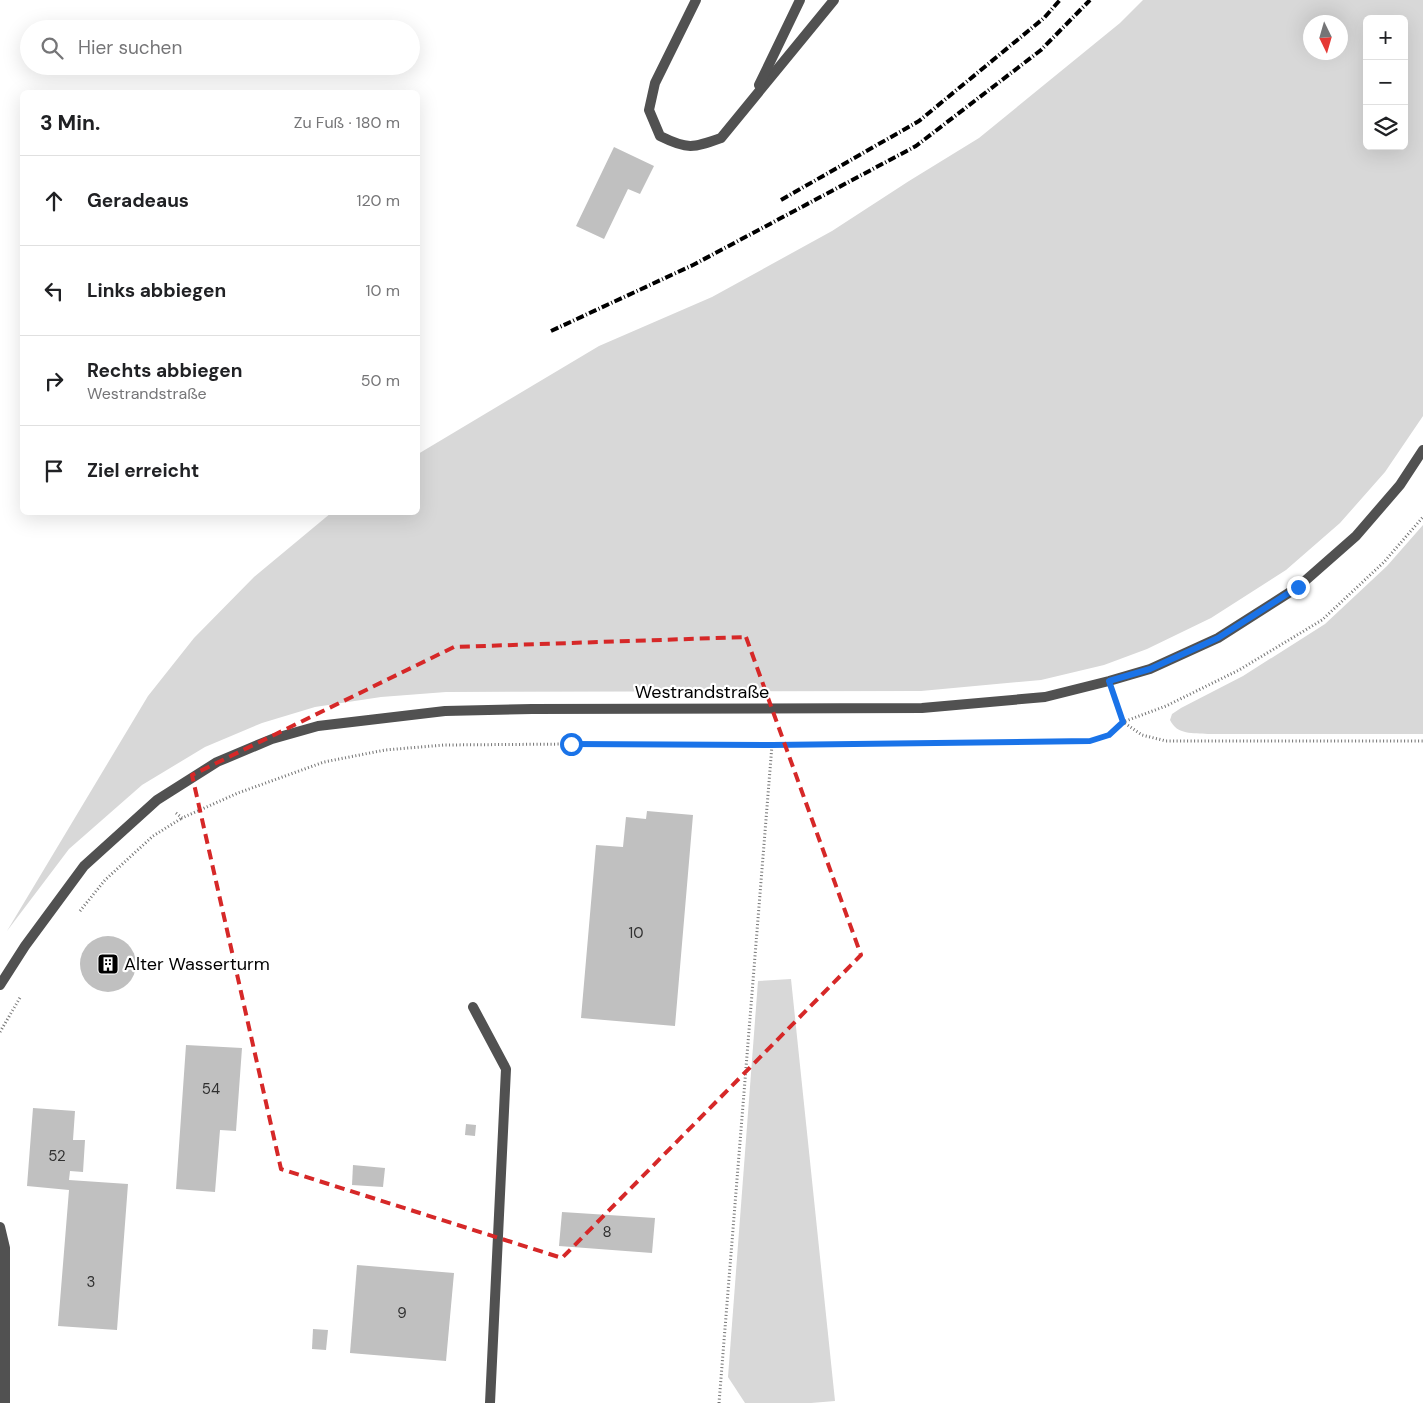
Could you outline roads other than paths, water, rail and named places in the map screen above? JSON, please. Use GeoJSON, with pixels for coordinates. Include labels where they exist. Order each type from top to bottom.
{"type":"FeatureCollection","features":[{"type":"Feature","properties":{"kind":"street"},"geometry":{"type":"LineString","coordinates":[[696,0],[655,83],[648,110],[660,136],[680,146],[697,147],[721,138],[834,0]]}},
{"type":"Feature","properties":{"kind":"street"},"geometry":{"type":"LineString","coordinates":[[751,102],[800,0]]}},
{"type":"Feature","properties":{"kind":"street","name":"Westrandstraße"},"geometry":{"type":"LineString","coordinates":[[0,985],[25,946],[84,866],[157,800],[217,762],[272,739],[318,726],[445,711],[922,708],[1045,697],[1109,681],[1150,669],[1218,638],[1298,587],[1356,536],[1400,485],[1423,450]]}},
{"type":"Feature","properties":{"kind":"street"},"geometry":{"type":"LineString","coordinates":[[473,1007],[506,1069],[490,1403]]}},
{"type":"Feature","properties":{"kind":"street"},"geometry":{"type":"LineString","coordinates":[[0,1227],[5,1248],[5,1403]]}},
{"type":"Feature","properties":{"kind":"railway"},"geometry":{"type":"LineString","coordinates":[[781,200],[919,121],[1044,18],[1060,0]]}},
{"type":"Feature","properties":{"kind":"railway"},"geometry":{"type":"LineString","coordinates":[[551,331],[693,265],[916,146],[1041,50],[1090,0]]}},
{"type":"Feature","properties":{"kind":"place","name":"Alter Wasserturm"},"geometry":{"type":"Point","coordinates":[108,964]}}]}
